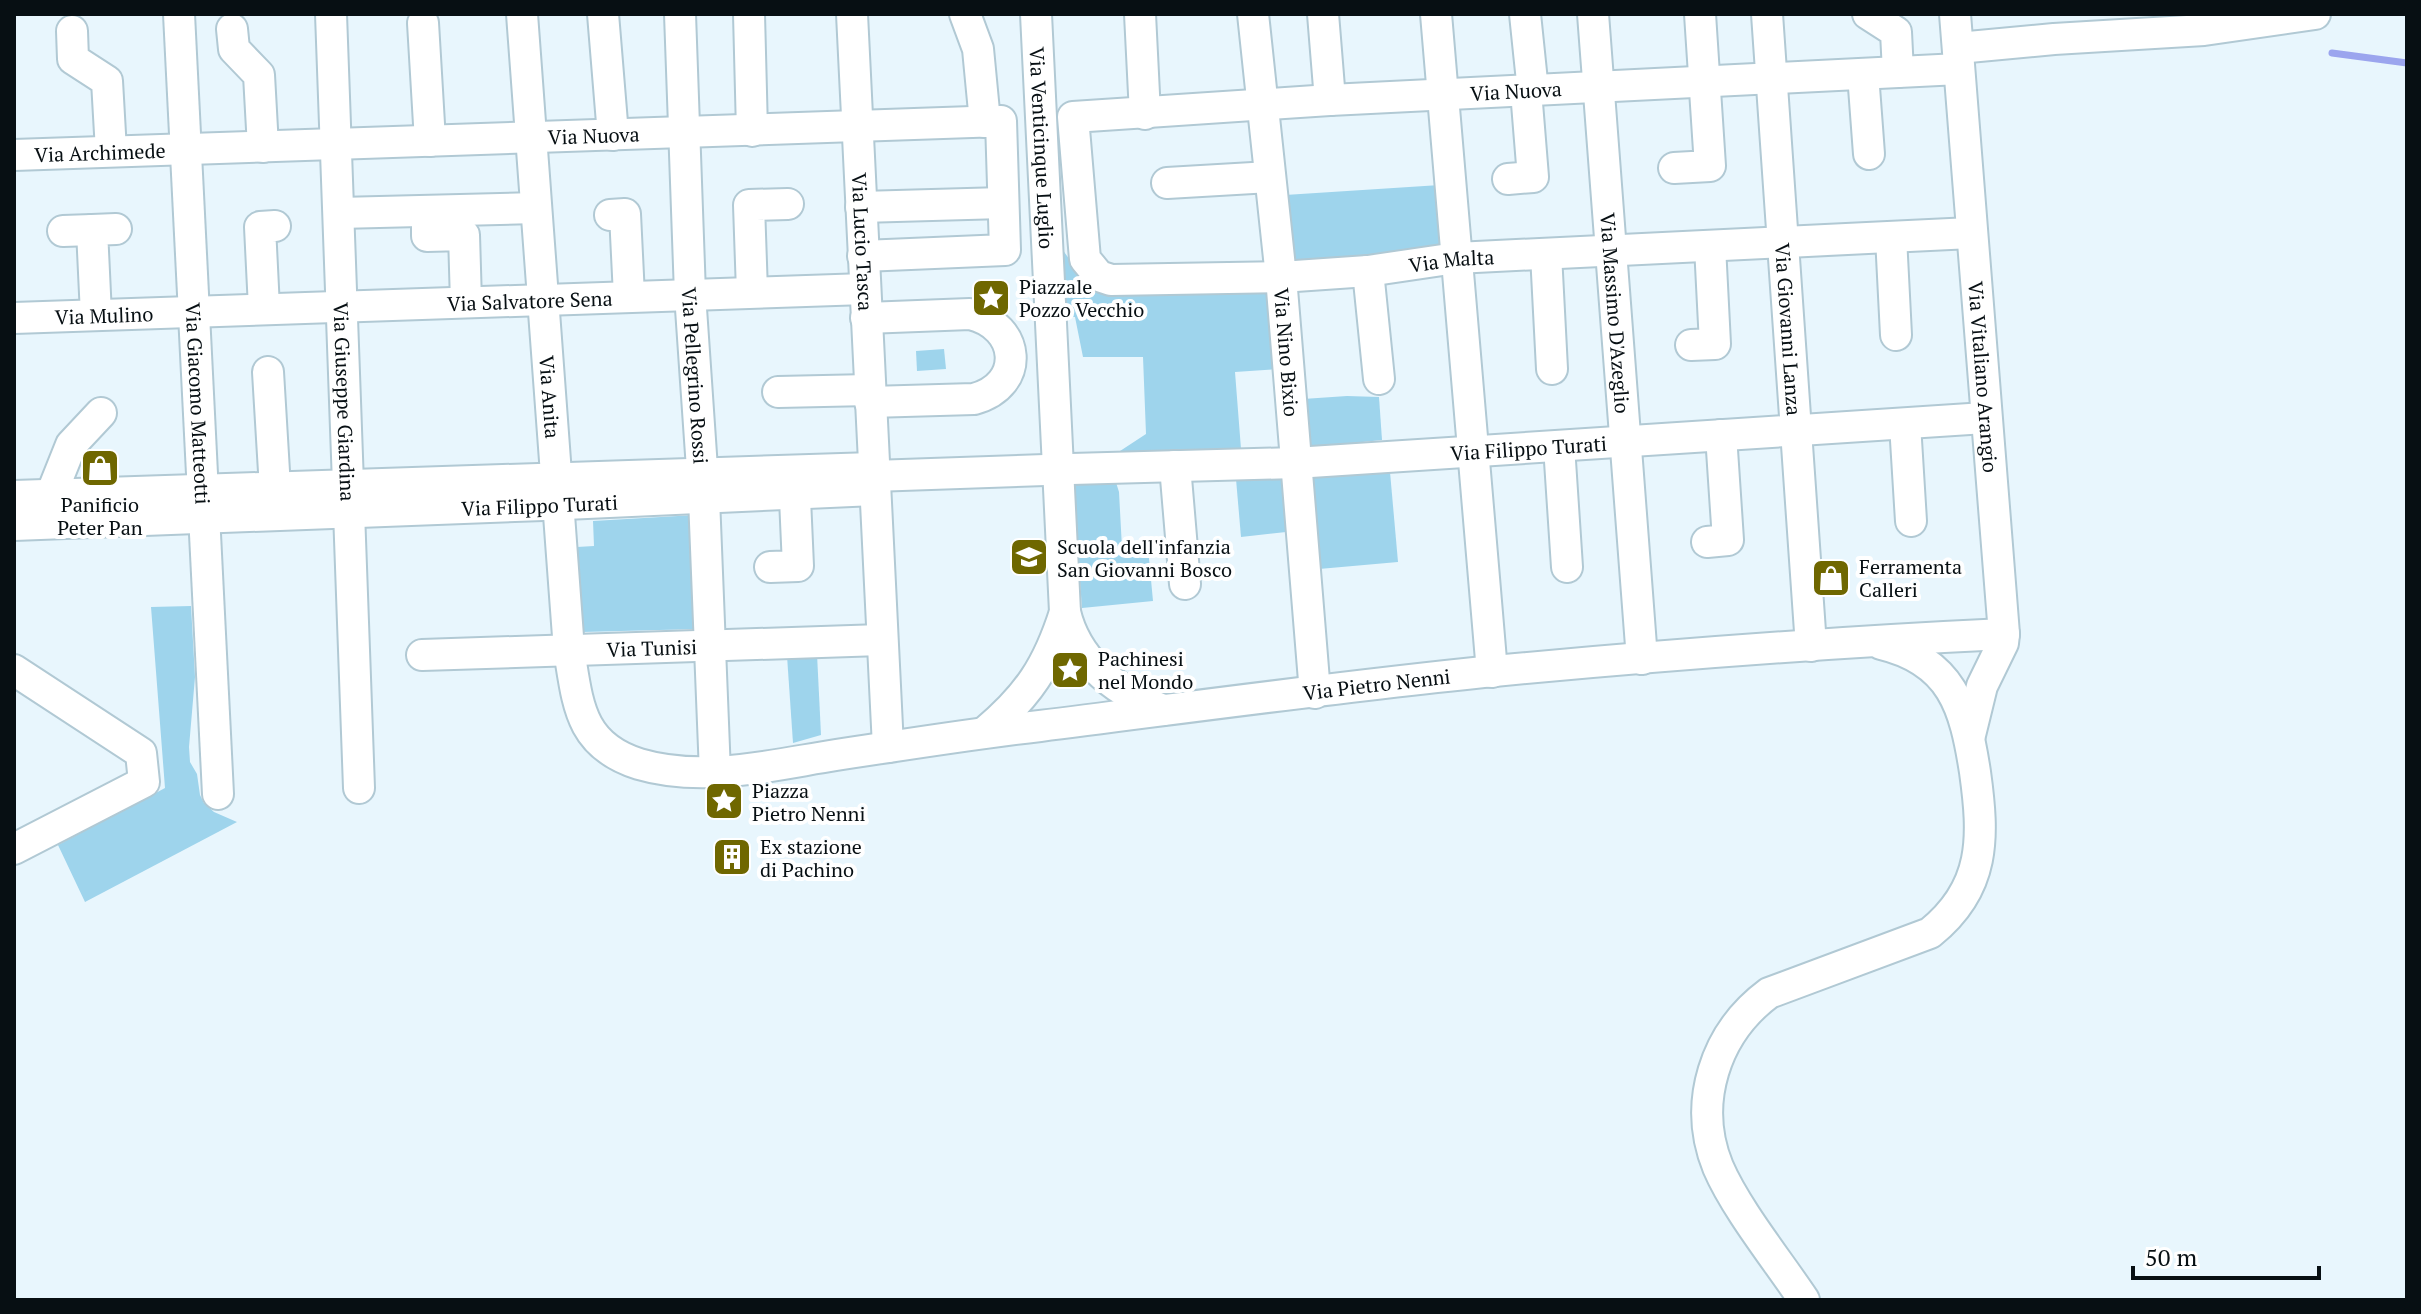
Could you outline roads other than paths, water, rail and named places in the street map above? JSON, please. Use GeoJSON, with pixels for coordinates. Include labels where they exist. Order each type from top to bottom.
{"type":"FeatureCollection","features":[{"type":"Feature","properties":{"kind":"street","name":"Via Giacomo Matteotti"},"geometry":{"type":"LineString","coordinates":[[179,14],[218,794]]}},
{"type":"Feature","properties":{"kind":"street","name":"Via Giuseppe Giardina"},"geometry":{"type":"LineString","coordinates":[[331,14],[359,788]]}},
{"type":"Feature","properties":{"kind":"street","name":"Via Anita"},"geometry":{"type":"LineString","coordinates":[[522,14],[569,650],[579,712],[593,736],[610,752],[623,758]]}},
{"type":"Feature","properties":{"kind":"street"},"geometry":{"type":"LineString","coordinates":[[603,14],[613,135]]}},
{"type":"Feature","properties":{"kind":"street","name":"Via Pellegrino Rossi"},"geometry":{"type":"LineString","coordinates":[[680,14],[690,294],[704,486],[715,773]]}},
{"type":"Feature","properties":{"kind":"street"},"geometry":{"type":"LineString","coordinates":[[749,14],[752,131]]}},
{"type":"Feature","properties":{"kind":"street","name":"Via Lucio Tasca"},"geometry":{"type":"LineString","coordinates":[[852,14],[888,747]]}},
{"type":"Feature","properties":{"kind":"street"},"geometry":{"type":"LineString","coordinates":[[863,256],[1005,250],[993,122],[978,49],[965,14]]}},
{"type":"Feature","properties":{"kind":"street","name":"Via Venticinque Luglio"},"geometry":{"type":"LineString","coordinates":[[1036,14],[1065,612],[1069,629],[1096,670],[1118,689],[1165,710]]}},
{"type":"Feature","properties":{"kind":"street"},"geometry":{"type":"LineString","coordinates":[[1140,14],[1145,114]]}},
{"type":"Feature","properties":{"kind":"street","name":"Via Nino Bixio"},"geometry":{"type":"LineString","coordinates":[[1253,14],[1281,277],[1315,693]]}},
{"type":"Feature","properties":{"kind":"street"},"geometry":{"type":"LineString","coordinates":[[1323,14],[1330,100]]}},
{"type":"Feature","properties":{"kind":"street"},"geometry":{"type":"LineString","coordinates":[[1436,14],[1492,672]]}},
{"type":"Feature","properties":{"kind":"street"},"geometry":{"type":"LineString","coordinates":[[1508,179],[1533,177],[1525,14]]}},
{"type":"Feature","properties":{"kind":"street","name":"Via Massimo D'Azeglio"},"geometry":{"type":"LineString","coordinates":[[1593,14],[1642,659]]}},
{"type":"Feature","properties":{"kind":"street"},"geometry":{"type":"LineString","coordinates":[[1674,168],[1710,166],[1700,14]]}},
{"type":"Feature","properties":{"kind":"street","name":"Via Giovanni Lanza"},"geometry":{"type":"LineString","coordinates":[[1767,14],[1811,646]]}},
{"type":"Feature","properties":{"kind":"street"},"geometry":{"type":"LineString","coordinates":[[1868,14],[1896,32],[1898,72]]}},
{"type":"Feature","properties":{"kind":"street","name":"Via Vitaliano Arangio"},"geometry":{"type":"LineString","coordinates":[[1955,14],[2004,634],[2003,643],[1982,686],[1970,735]]}},
{"type":"Feature","properties":{"kind":"street","name":"Via Nuova"},"geometry":{"type":"LineString","coordinates":[[1073,117],[1330,100],[1898,72],[1958,58],[2053,26],[2203,22],[2315,14]]}},
{"type":"Feature","properties":{"kind":"street"},"geometry":{"type":"LineString","coordinates":[[423,23],[430,141]]}},
{"type":"Feature","properties":{"kind":"street"},"geometry":{"type":"LineString","coordinates":[[232,29],[234,49],[259,75],[263,147]]}},
{"type":"Feature","properties":{"kind":"street"},"geometry":{"type":"LineString","coordinates":[[72,31],[73,59],[107,81],[111,151]]}},
{"type":"Feature","properties":{"kind":"street"},"geometry":{"type":"LineString","coordinates":[[1863,74],[1869,154]]}},
{"type":"Feature","properties":{"kind":"street","name":"Via Malta"},"geometry":{"type":"LineString","coordinates":[[1073,117],[1085,259],[1099,276],[1111,280],[1281,277],[1368,271],[1456,258],[1971,233]]}},
{"type":"Feature","properties":{"kind":"street","name":"Via Nuova"},"geometry":{"type":"LineString","coordinates":[[187,149],[993,122]]}},
{"type":"Feature","properties":{"kind":"street","name":"Via Archimede"},"geometry":{"type":"LineString","coordinates":[[14,155],[187,149]]}},
{"type":"Feature","properties":{"kind":"street"},"geometry":{"type":"LineString","coordinates":[[1167,183],[1270,177]]}},
{"type":"Feature","properties":{"kind":"street"},"geometry":{"type":"LineString","coordinates":[[861,207],[1003,203]]}},
{"type":"Feature","properties":{"kind":"street"},"geometry":{"type":"LineString","coordinates":[[752,292],[749,205],[788,204]]}},
{"type":"Feature","properties":{"kind":"street"},"geometry":{"type":"LineString","coordinates":[[339,213],[536,208]]}},
{"type":"Feature","properties":{"kind":"street"},"geometry":{"type":"LineString","coordinates":[[427,211],[427,236],[464,235],[466,302]]}},
{"type":"Feature","properties":{"kind":"street"},"geometry":{"type":"LineString","coordinates":[[610,215],[625,214],[629,296]]}},
{"type":"Feature","properties":{"kind":"street"},"geometry":{"type":"LineString","coordinates":[[264,308],[260,227],[275,226]]}},
{"type":"Feature","properties":{"kind":"street"},"geometry":{"type":"LineString","coordinates":[[90,230],[96,315]]}},
{"type":"Feature","properties":{"kind":"street"},"geometry":{"type":"LineString","coordinates":[[1891,237],[1896,335]]}},
{"type":"Feature","properties":{"kind":"street"},"geometry":{"type":"LineString","coordinates":[[1691,345],[1715,344],[1710,246]]}},
{"type":"Feature","properties":{"kind":"street"},"geometry":{"type":"LineString","coordinates":[[1546,254],[1552,369]]}},
{"type":"Feature","properties":{"kind":"street"},"geometry":{"type":"LineString","coordinates":[[1368,271],[1379,379]]}},
{"type":"Feature","properties":{"kind":"street","name":"Via Salvatore Sena"},"geometry":{"type":"LineString","coordinates":[[194,311],[752,292],[970,314],[986,318],[1001,329],[1010,348],[1007,375],[997,388],[985,396],[974,399],[870,396]]}},
{"type":"Feature","properties":{"kind":"street","name":"Via Mulino"},"geometry":{"type":"LineString","coordinates":[[14,318],[194,311]]}},
{"type":"Feature","properties":{"kind":"street"},"geometry":{"type":"LineString","coordinates":[[268,372],[276,502]]}},
{"type":"Feature","properties":{"kind":"street"},"geometry":{"type":"LineString","coordinates":[[778,392],[870,396]]}},
{"type":"Feature","properties":{"kind":"street"},"geometry":{"type":"LineString","coordinates":[[51,495],[71,445],[101,413]]}},
{"type":"Feature","properties":{"kind":"street","name":"Via Filippo Turati"},"geometry":{"type":"LineString","coordinates":[[203,504],[1295,463],[1985,418]]}},
{"type":"Feature","properties":{"kind":"street"},"geometry":{"type":"LineString","coordinates":[[1905,424],[1911,521]]}},
{"type":"Feature","properties":{"kind":"street"},"geometry":{"type":"LineString","coordinates":[[1707,542],[1728,540],[1721,435]]}},
{"type":"Feature","properties":{"kind":"street"},"geometry":{"type":"LineString","coordinates":[[1559,446],[1567,567]]}},
{"type":"Feature","properties":{"kind":"street"},"geometry":{"type":"LineString","coordinates":[[1175,466],[1185,584]]}},
{"type":"Feature","properties":{"kind":"street"},"geometry":{"type":"LineString","coordinates":[[770,567],[798,566],[794,482]]}},
{"type":"Feature","properties":{"kind":"street"},"geometry":{"type":"LineString","coordinates":[[14,496],[51,495],[203,504]]}},
{"type":"Feature","properties":{"kind":"street"},"geometry":{"type":"LineString","coordinates":[[14,525],[203,504]]}},
{"type":"Feature","properties":{"kind":"street"},"geometry":{"type":"LineString","coordinates":[[985,732],[1024,697],[1048,657],[1065,612]]}},
{"type":"Feature","properties":{"kind":"street","name":"Via Pietro Nenni"},"geometry":{"type":"LineString","coordinates":[[623,758],[643,765],[715,773],[985,732],[1492,672],[1868,640],[2004,634]]}},
{"type":"Feature","properties":{"kind":"street","name":"Via Tunisi"},"geometry":{"type":"LineString","coordinates":[[422,655],[881,640]]}},
{"type":"Feature","properties":{"kind":"street"},"geometry":{"type":"LineString","coordinates":[[1804,1300],[1732,1193],[1718,1166],[1708,1110],[1716,1059],[1734,1025],[1749,1008],[1769,993],[1930,933],[1953,912],[1971,883],[1982,832],[1970,735],[1950,687],[1933,668],[1897,648],[1868,640]]}},
{"type":"Feature","properties":{"kind":"street"},"geometry":{"type":"LineString","coordinates":[[14,670],[141,753],[144,782],[14,849]]}},
{"type":"Feature","properties":{"kind":"waterway"},"geometry":{"type":"LineString","coordinates":[[2332,53],[2407,63]]}},
{"type":"Feature","properties":{"kind":"place","name":"Piazzale Pozzo Vecchio"},"geometry":{"type":"Point","coordinates":[991,298]}},
{"type":"Feature","properties":{"kind":"place","name":"Panificio Peter Pan"},"geometry":{"type":"Point","coordinates":[100,468]}},
{"type":"Feature","properties":{"kind":"place","name":"Scuola dell'infanzia San Giovanni Bosco"},"geometry":{"type":"Point","coordinates":[1029,557]}},
{"type":"Feature","properties":{"kind":"place","name":"Ferramenta Calleri"},"geometry":{"type":"Point","coordinates":[1831,578]}},
{"type":"Feature","properties":{"kind":"place","name":"Pachinesi nel Mondo"},"geometry":{"type":"Point","coordinates":[1070,670]}},
{"type":"Feature","properties":{"kind":"place","name":"Piazza Pietro Nenni"},"geometry":{"type":"Point","coordinates":[724,801]}},
{"type":"Feature","properties":{"kind":"place","name":"Ex stazione di Pachino"},"geometry":{"type":"Point","coordinates":[732,857]}}]}
